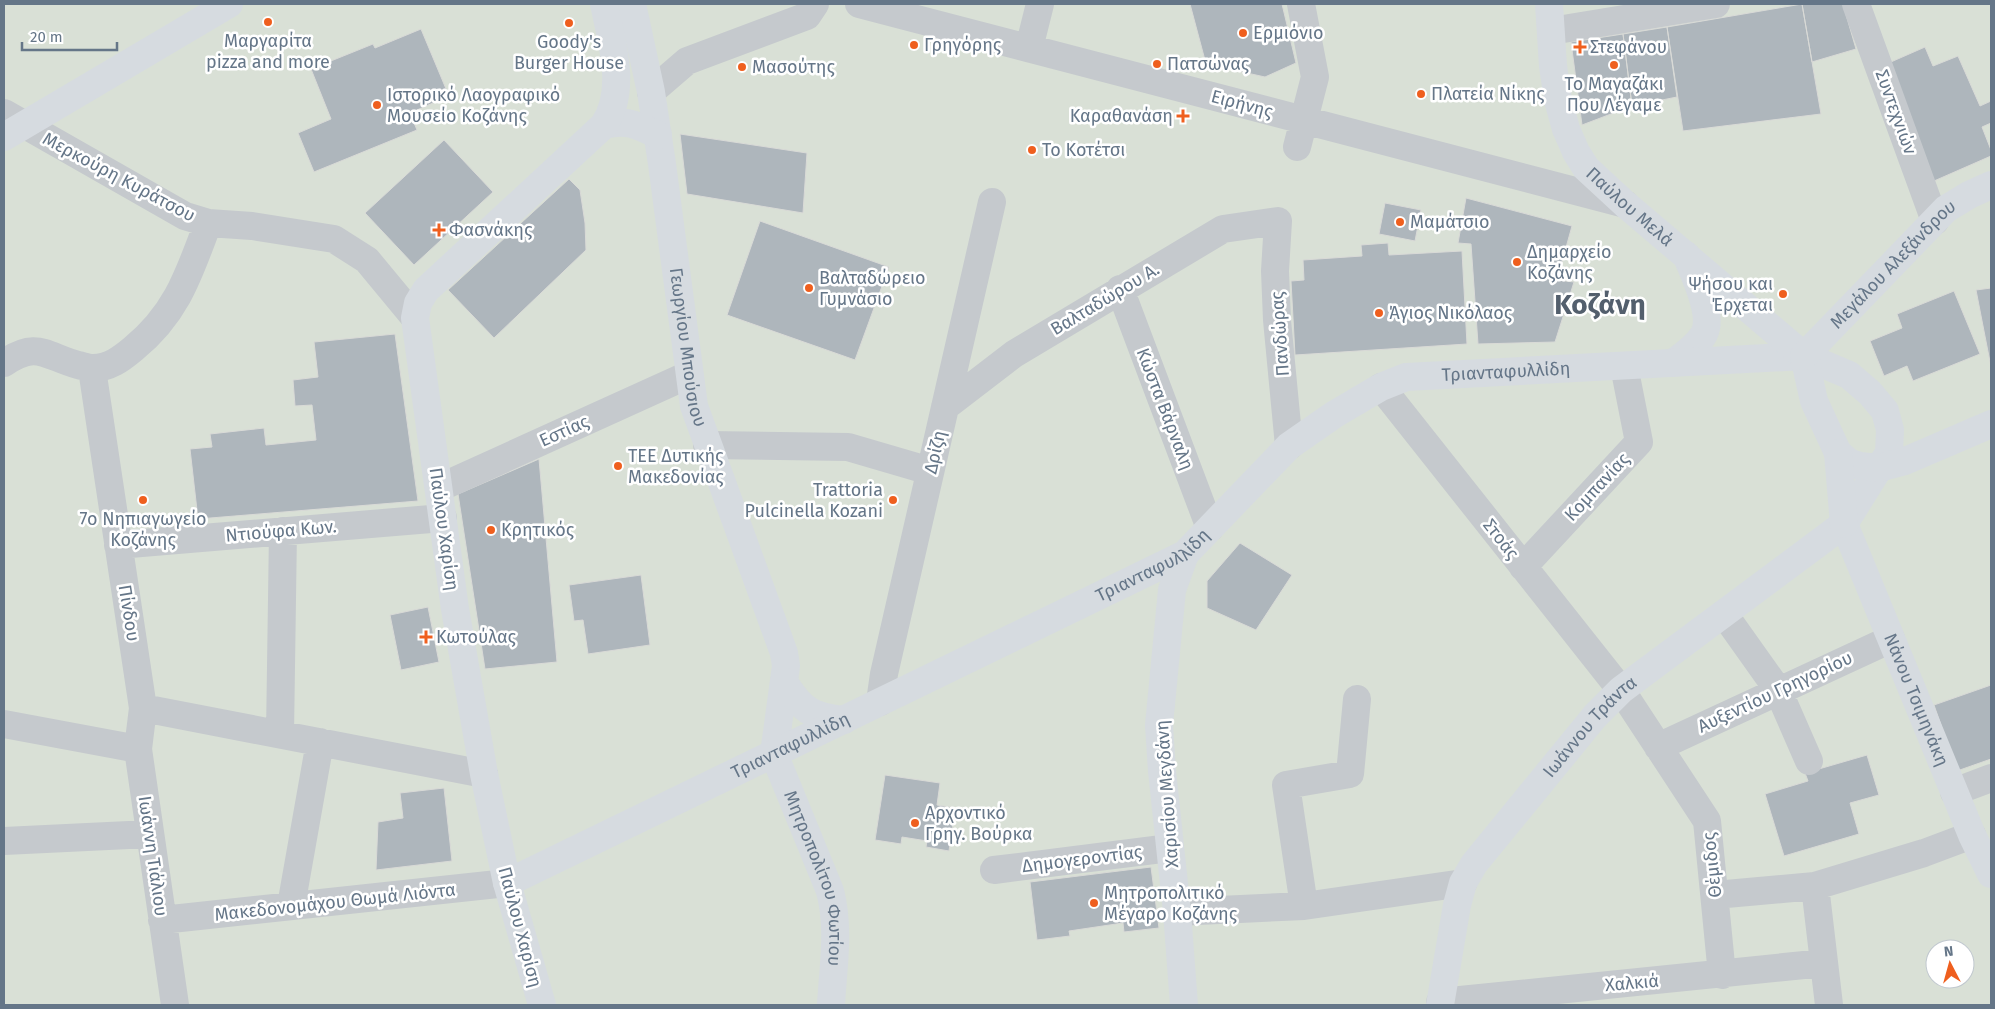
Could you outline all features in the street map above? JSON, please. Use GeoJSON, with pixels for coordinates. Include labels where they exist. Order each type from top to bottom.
{"type":"FeatureCollection","features":[{"type":"Feature","properties":{"kind":"main road"},"geometry":{"type":"LineString","coordinates":[[604,4],[614,62],[616,94],[612,114],[604,125]]}},
{"type":"Feature","properties":{"kind":"main road","name":"Γεωργίου Μπούσιου"},"geometry":{"type":"LineString","coordinates":[[632,4],[658,135],[688,375],[694,406],[784,652],[786,666],[775,734],[774,754]]}},
{"type":"Feature","properties":{"kind":"main road","name":"Παύλου Μελά"},"geometry":{"type":"LineString","coordinates":[[1548,4],[1558,100],[1566,129],[1576,152],[1586,168],[1625,204],[1804,356]]}},
{"type":"Feature","properties":{"kind":"main road"},"geometry":{"type":"LineString","coordinates":[[11,125],[222,6]]}},
{"type":"Feature","properties":{"kind":"main road"},"geometry":{"type":"LineString","coordinates":[[604,125],[629,122],[658,135]]}},
{"type":"Feature","properties":{"kind":"main road","name":"Παύλου Χαρίση"},"geometry":{"type":"LineString","coordinates":[[542,1005],[507,883],[484,774],[455,609],[415,318],[418,303],[426,290],[604,125]]}},
{"type":"Feature","properties":{"kind":"main road","name":"Μεγάλου Αλεξάνδρου"},"geometry":{"type":"LineString","coordinates":[[1804,356],[1935,221],[1956,202],[1991,185]]}},
{"type":"Feature","properties":{"kind":"main road"},"geometry":{"type":"LineString","coordinates":[[1673,363],[1692,348],[1705,332],[1706,310],[1703,297],[1686,255]]}},
{"type":"Feature","properties":{"kind":"main road"},"geometry":{"type":"LineString","coordinates":[[1804,356],[1814,401],[1838,453],[1850,463],[1879,468],[1905,461],[1991,424]]}},
{"type":"Feature","properties":{"kind":"main road"},"geometry":{"type":"LineString","coordinates":[[1804,356],[1849,375],[1870,393],[1885,412],[1890,430],[1889,453],[1844,524]]}},
{"type":"Feature","properties":{"kind":"main road","name":"Τριανταφυλλίδη"},"geometry":{"type":"LineString","coordinates":[[507,883],[1185,554],[1289,446],[1335,414],[1381,387],[1406,377],[1804,356]]}},
{"type":"Feature","properties":{"kind":"main road","name":"Νάνου Τσιμηνάκη"},"geometry":{"type":"LineString","coordinates":[[1838,453],[1844,524],[1972,835],[1991,874]]}},
{"type":"Feature","properties":{"kind":"main road","name":"Ιωάννου Τράντα"},"geometry":{"type":"LineString","coordinates":[[1440,1004],[1457,905],[1463,884],[1474,864],[1589,723],[1621,690],[1844,524]]}},
{"type":"Feature","properties":{"kind":"main road","name":"Χαρισίου Μεγδάνη"},"geometry":{"type":"LineString","coordinates":[[1184,1005],[1159,724],[1172,590],[1185,554]]}},
{"type":"Feature","properties":{"kind":"main road"},"geometry":{"type":"LineString","coordinates":[[784,682],[797,702],[810,712],[828,718],[844,720]]}},
{"type":"Feature","properties":{"kind":"main road","name":"Μητροπολίτου Φωτίου"},"geometry":{"type":"LineString","coordinates":[[774,754],[830,891],[836,913],[836,941],[831,1005]]}},
{"type":"Feature","properties":{"kind":"street"},"geometry":{"type":"LineString","coordinates":[[650,92],[687,61],[807,16],[815,4]]}},
{"type":"Feature","properties":{"kind":"street","name":"Ειρήνης"},"geometry":{"type":"LineString","coordinates":[[859,4],[1625,204]]}},
{"type":"Feature","properties":{"kind":"street"},"geometry":{"type":"LineString","coordinates":[[1028,48],[1040,4]]}},
{"type":"Feature","properties":{"kind":"street"},"geometry":{"type":"LineString","coordinates":[[1297,148],[1315,77],[1301,4]]}},
{"type":"Feature","properties":{"kind":"street"},"geometry":{"type":"LineString","coordinates":[[1550,31],[1716,4]]}},
{"type":"Feature","properties":{"kind":"street","name":"Συντεχνιών"},"geometry":{"type":"LineString","coordinates":[[1856,4],[1935,221]]}},
{"type":"Feature","properties":{"kind":"street","name":"Μερκούρη Κυράτσου"},"geometry":{"type":"LineString","coordinates":[[11,125],[185,216],[208,223],[252,226],[334,238],[366,260],[415,318]]}},
{"type":"Feature","properties":{"kind":"street","name":"Δρίζη"},"geometry":{"type":"LineString","coordinates":[[880,702],[884,674],[992,202]]}},
{"type":"Feature","properties":{"kind":"street","name":"Βαλταδώρου Α."},"geometry":{"type":"LineString","coordinates":[[945,407],[1014,354],[1120,289],[1224,229],[1278,222]]}},
{"type":"Feature","properties":{"kind":"street","name":"Πανδώρας"},"geometry":{"type":"LineString","coordinates":[[1278,222],[1275,271],[1289,446]]}},
{"type":"Feature","properties":{"kind":"street"},"geometry":{"type":"LineString","coordinates":[[4,363],[24,350],[43,351],[62,360],[92,368],[112,365],[146,339],[172,308],[186,281],[208,223]]}},
{"type":"Feature","properties":{"kind":"street","name":"Κώστα Βάρναλη"},"geometry":{"type":"LineString","coordinates":[[1120,289],[1210,528]]}},
{"type":"Feature","properties":{"kind":"street","name":"Κομπανίας"},"geometry":{"type":"LineString","coordinates":[[1523,567],[1639,442],[1624,366]]}},
{"type":"Feature","properties":{"kind":"street","name":"Πίνδου"},"geometry":{"type":"LineString","coordinates":[[92,368],[143,708]]}},
{"type":"Feature","properties":{"kind":"street","name":"Εστίας"},"geometry":{"type":"LineString","coordinates":[[439,488],[688,375]]}},
{"type":"Feature","properties":{"kind":"street","name":"Στοάς"},"geometry":{"type":"LineString","coordinates":[[1381,387],[1621,690]]}},
{"type":"Feature","properties":{"kind":"street"},"geometry":{"type":"LineString","coordinates":[[707,445],[848,447],[930,471]]}},
{"type":"Feature","properties":{"kind":"street","name":"Ντιούφα Κων."},"geometry":{"type":"LineString","coordinates":[[118,545],[443,518]]}},
{"type":"Feature","properties":{"kind":"street"},"geometry":{"type":"LineString","coordinates":[[280,734],[283,531]]}},
{"type":"Feature","properties":{"kind":"street"},"geometry":{"type":"LineString","coordinates":[[1724,614],[1778,690],[1808,761]]}},
{"type":"Feature","properties":{"kind":"street","name":"Αυξεντίου Γρηγορίου"},"geometry":{"type":"LineString","coordinates":[[1658,747],[1891,638]]}},
{"type":"Feature","properties":{"kind":"street","name":"Θέμιδος"},"geometry":{"type":"LineString","coordinates":[[1621,690],[1707,821],[1722,975]]}},
{"type":"Feature","properties":{"kind":"street"},"geometry":{"type":"LineString","coordinates":[[1304,906],[1286,785],[1350,774],[1357,699]]}},
{"type":"Feature","properties":{"kind":"street"},"geometry":{"type":"LineString","coordinates":[[143,708],[484,774]]}},
{"type":"Feature","properties":{"kind":"street","name":"Ιωάννη Τιάλιου"},"geometry":{"type":"LineString","coordinates":[[143,708],[138,749],[174,1005]]}},
{"type":"Feature","properties":{"kind":"street"},"geometry":{"type":"LineString","coordinates":[[4,724],[138,749]]}},
{"type":"Feature","properties":{"kind":"street"},"geometry":{"type":"LineString","coordinates":[[291,906],[320,742]]}},
{"type":"Feature","properties":{"kind":"street"},"geometry":{"type":"LineString","coordinates":[[1954,792],[1991,778]]}},
{"type":"Feature","properties":{"kind":"street"},"geometry":{"type":"LineString","coordinates":[[4,841],[150,834]]}},
{"type":"Feature","properties":{"kind":"street"},"geometry":{"type":"LineString","coordinates":[[1715,895],[1816,886],[1924,853],[1972,835]]}},
{"type":"Feature","properties":{"kind":"street","name":"Δημογεροντίας"},"geometry":{"type":"LineString","coordinates":[[994,870],[1170,848]]}},
{"type":"Feature","properties":{"kind":"street","name":"Μακεδονομάχου Θωμά Λιόντα"},"geometry":{"type":"LineString","coordinates":[[162,920],[507,883]]}},
{"type":"Feature","properties":{"kind":"street"},"geometry":{"type":"LineString","coordinates":[[1177,912],[1304,906],[1463,884]]}},
{"type":"Feature","properties":{"kind":"street"},"geometry":{"type":"LineString","coordinates":[[1816,886],[1829,1005]]}},
{"type":"Feature","properties":{"kind":"street","name":"Χαλκιά"},"geometry":{"type":"LineString","coordinates":[[1440,1004],[1824,963]]}},
{"type":"Feature","properties":{"kind":"shaded area"},"geometry":{"type":"Polygon","coordinates":[[[4,4],[1991,4],[1991,1005],[4,1005],[4,4]]]}},
{"type":"Feature","properties":{"kind":"building","name":"Ερμιόνιο"},"geometry":{"type":"Polygon","coordinates":[[[1190,4],[1282,4],[1296,63],[1265,77],[1206,64],[1190,4]]]}},
{"type":"Feature","properties":{"kind":"building"},"geometry":{"type":"Polygon","coordinates":[[[1802,4],[1821,114],[1683,131],[1667,27],[1802,4]]]}},
{"type":"Feature","properties":{"kind":"building"},"geometry":{"type":"Polygon","coordinates":[[[1802,4],[1843,4],[1856,49],[1812,62],[1802,4]]]}},
{"type":"Feature","properties":{"kind":"building"},"geometry":{"type":"Polygon","coordinates":[[[1667,27],[1677,97],[1632,106],[1623,34],[1667,27]]]}},
{"type":"Feature","properties":{"kind":"building","name":"Ιστορικό Λαογραφικό Μουσείο Κοζάνης"},"geometry":{"type":"Polygon","coordinates":[[[421,29],[449,96],[410,113],[417,130],[314,172],[298,133],[331,119],[311,69],[373,44],[375,48],[421,29]]]}},
{"type":"Feature","properties":{"kind":"building"},"geometry":{"type":"Polygon","coordinates":[[[1623,34],[1632,106],[1582,125],[1571,42],[1623,34]]]}},
{"type":"Feature","properties":{"kind":"building"},"geometry":{"type":"Polygon","coordinates":[[[1925,47],[1933,66],[1958,56],[1980,106],[1991,101],[1991,123],[1982,127],[1991,150],[1991,156],[1934,181],[1884,65],[1925,47]]]}},
{"type":"Feature","properties":{"kind":"building"},"geometry":{"type":"Polygon","coordinates":[[[680,134],[807,153],[803,213],[687,194],[680,134]]]}},
{"type":"Feature","properties":{"kind":"building"},"geometry":{"type":"Polygon","coordinates":[[[444,140],[493,192],[414,265],[365,213],[444,140]]]}},
{"type":"Feature","properties":{"kind":"building"},"geometry":{"type":"Polygon","coordinates":[[[569,179],[580,190],[585,223],[586,250],[494,338],[448,290],[569,179]]]}},
{"type":"Feature","properties":{"kind":"building","name":"Δημαρχείο Κοζάνης"},"geometry":{"type":"Polygon","coordinates":[[[1466,198],[1572,226],[1557,280],[1574,282],[1555,342],[1478,344],[1471,244],[1458,243],[1466,198]]]}},
{"type":"Feature","properties":{"kind":"building","name":"Μαμάτσιο"},"geometry":{"type":"Polygon","coordinates":[[[1385,203],[1421,210],[1415,241],[1379,234],[1385,203]]]}},
{"type":"Feature","properties":{"kind":"building","name":"Βαλταδώρειο Γυμνάσιο"},"geometry":{"type":"Polygon","coordinates":[[[760,221],[889,267],[855,360],[727,315],[760,221]]]}},
{"type":"Feature","properties":{"kind":"building","name":"Άγιος Νικόλαος"},"geometry":{"type":"Polygon","coordinates":[[[1388,243],[1389,255],[1462,251],[1467,344],[1295,355],[1291,281],[1304,280],[1303,260],[1362,256],[1361,245],[1388,243]]]}},
{"type":"Feature","properties":{"kind":"building"},"geometry":{"type":"Polygon","coordinates":[[[1991,288],[1991,367],[1976,290],[1991,288]]]}},
{"type":"Feature","properties":{"kind":"building"},"geometry":{"type":"Polygon","coordinates":[[[1954,291],[1980,354],[1913,381],[1907,366],[1884,376],[1870,341],[1902,328],[1897,314],[1954,291]]]}},
{"type":"Feature","properties":{"kind":"building"},"geometry":{"type":"Polygon","coordinates":[[[395,334],[418,501],[198,519],[190,449],[212,447],[210,434],[264,428],[266,445],[316,440],[312,405],[295,406],[293,380],[318,377],[314,342],[395,334]]]}},
{"type":"Feature","properties":{"kind":"building"},"geometry":{"type":"Polygon","coordinates":[[[539,459],[557,662],[485,669],[458,494],[539,459]]]}},
{"type":"Feature","properties":{"kind":"building"},"geometry":{"type":"Polygon","coordinates":[[[1240,543],[1292,575],[1256,630],[1207,608],[1207,581],[1240,543]]]}},
{"type":"Feature","properties":{"kind":"building"},"geometry":{"type":"Polygon","coordinates":[[[641,575],[650,645],[588,654],[583,620],[574,621],[569,585],[641,575]]]}},
{"type":"Feature","properties":{"kind":"building"},"geometry":{"type":"Polygon","coordinates":[[[428,607],[439,662],[401,670],[390,615],[428,607]]]}},
{"type":"Feature","properties":{"kind":"building"},"geometry":{"type":"Polygon","coordinates":[[[1991,685],[1991,759],[1957,771],[1934,705],[1991,685]]]}},
{"type":"Feature","properties":{"kind":"building"},"geometry":{"type":"Polygon","coordinates":[[[1867,755],[1879,795],[1850,803],[1859,834],[1784,856],[1765,794],[1808,781],[1805,773],[1867,755]]]}},
{"type":"Feature","properties":{"kind":"building","name":"Αρχοντικό Γρηγ. Βούρκα"},"geometry":{"type":"Polygon","coordinates":[[[885,775],[940,783],[937,805],[955,808],[949,851],[926,847],[927,841],[902,837],[901,844],[875,840],[885,775]]]}},
{"type":"Feature","properties":{"kind":"building"},"geometry":{"type":"Polygon","coordinates":[[[444,788],[452,861],[376,870],[378,822],[403,818],[400,793],[444,788]]]}},
{"type":"Feature","properties":{"kind":"building","name":"Μητροπολιτικό Μέγαρο Κοζάνης"},"geometry":{"type":"Polygon","coordinates":[[[1151,867],[1159,928],[1124,932],[1123,923],[1069,931],[1070,936],[1037,940],[1030,882],[1151,867]]]}},
{"type":"Feature","properties":{"kind":"place","name":"Μαργαρίτα pizza and more"},"geometry":{"type":"Point","coordinates":[268,22]}},
{"type":"Feature","properties":{"kind":"place","name":"Goody's Burger House"},"geometry":{"type":"Point","coordinates":[569,23]}},
{"type":"Feature","properties":{"kind":"place","name":"Ερμιόνιο"},"geometry":{"type":"Point","coordinates":[1243,33]}},
{"type":"Feature","properties":{"kind":"place","name":"Γρηγόρης"},"geometry":{"type":"Point","coordinates":[914,45]}},
{"type":"Feature","properties":{"kind":"place","name":"Στεφάνου"},"geometry":{"type":"Point","coordinates":[1580,47]}},
{"type":"Feature","properties":{"kind":"place","name":"Πατσώνας"},"geometry":{"type":"Point","coordinates":[1157,64]}},
{"type":"Feature","properties":{"kind":"place","name":"Το Μαγαζάκι Που Λέγαμε"},"geometry":{"type":"Point","coordinates":[1614,65]}},
{"type":"Feature","properties":{"kind":"place","name":"Μασούτης"},"geometry":{"type":"Point","coordinates":[742,67]}},
{"type":"Feature","properties":{"kind":"place","name":"Πλατεία Νίκης"},"geometry":{"type":"Point","coordinates":[1421,94]}},
{"type":"Feature","properties":{"kind":"place","name":"Ιστορικό Λαογραφικό Μουσείο Κοζάνης"},"geometry":{"type":"Point","coordinates":[377,105]}},
{"type":"Feature","properties":{"kind":"place","name":"Καραθανάση"},"geometry":{"type":"Point","coordinates":[1183,116]}},
{"type":"Feature","properties":{"kind":"place","name":"Το Κοτέτσι"},"geometry":{"type":"Point","coordinates":[1032,150]}},
{"type":"Feature","properties":{"kind":"place","name":"Μαμάτσιο"},"geometry":{"type":"Point","coordinates":[1400,222]}},
{"type":"Feature","properties":{"kind":"place","name":"Φασνάκης"},"geometry":{"type":"Point","coordinates":[439,230]}},
{"type":"Feature","properties":{"kind":"place","name":"Δημαρχείο Κοζάνης"},"geometry":{"type":"Point","coordinates":[1517,262]}},
{"type":"Feature","properties":{"kind":"place","name":"Βαλταδώρειο Γυμνάσιο"},"geometry":{"type":"Point","coordinates":[809,288]}},
{"type":"Feature","properties":{"kind":"place","name":"Ψήσου και Έρχεται"},"geometry":{"type":"Point","coordinates":[1783,294]}},
{"type":"Feature","properties":{"kind":"place","name":"Άγιος Νικόλαος"},"geometry":{"type":"Point","coordinates":[1379,313]}},
{"type":"Feature","properties":{"kind":"place","name":"ΤΕΕ Δυτικής Μακεδονίας"},"geometry":{"type":"Point","coordinates":[618,466]}},
{"type":"Feature","properties":{"kind":"place","name":"7ο Νηπιαγωγείο Κοζάνης"},"geometry":{"type":"Point","coordinates":[143,500]}},
{"type":"Feature","properties":{"kind":"place","name":"Trattoria Pulcinella Kozani"},"geometry":{"type":"Point","coordinates":[893,500]}},
{"type":"Feature","properties":{"kind":"place","name":"Κρητικός"},"geometry":{"type":"Point","coordinates":[491,530]}},
{"type":"Feature","properties":{"kind":"place","name":"Κωτούλας"},"geometry":{"type":"Point","coordinates":[426,637]}},
{"type":"Feature","properties":{"kind":"place","name":"Αρχοντικό Γρηγ. Βούρκα"},"geometry":{"type":"Point","coordinates":[915,823]}},
{"type":"Feature","properties":{"kind":"place","name":"Μητροπολιτικό Μέγαρο Κοζάνης"},"geometry":{"type":"Point","coordinates":[1094,903]}},
{"type":"Feature","properties":{"kind":"district","name":"Κοζάνη"},"geometry":{"type":"Point","coordinates":[1600,304]}}]}
